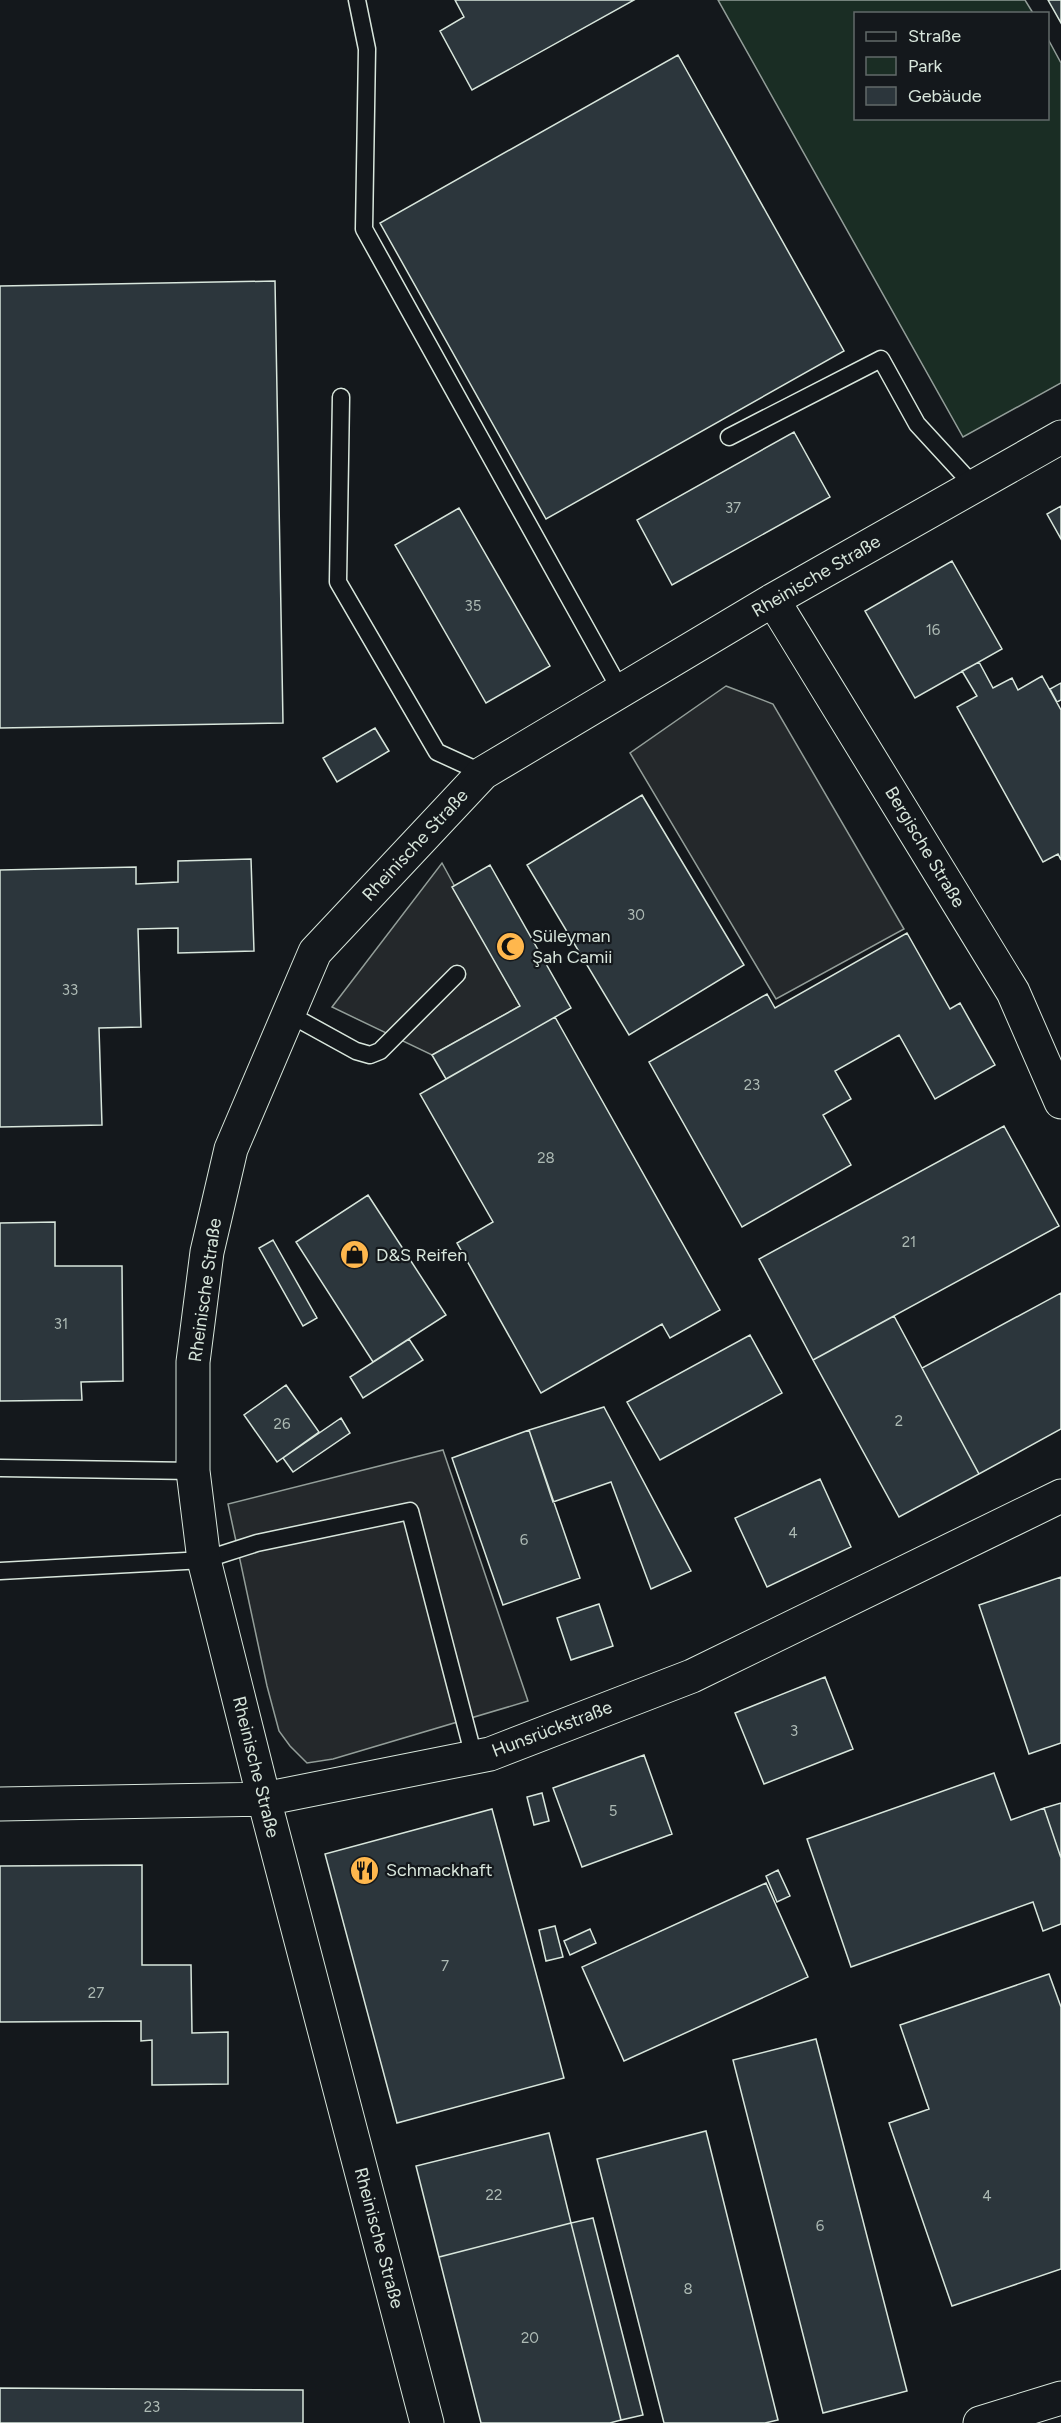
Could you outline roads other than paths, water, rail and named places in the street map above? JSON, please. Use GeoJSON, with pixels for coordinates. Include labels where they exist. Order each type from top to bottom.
{"type":"FeatureCollection","features":[{"type":"Feature","properties":{"kind":"street","name":"Rheinische Straße"},"geometry":{"type":"LineString","coordinates":[[428,2423],[264,1799],[204,1560],[193,1471],[193,1362],[207,1252],[231,1149],[287,1013],[315,952],[483,772],[773,600],[1061,437]]}},
{"type":"Feature","properties":{"kind":"street","name":"Bergische Straße"},"geometry":{"type":"LineString","coordinates":[[773,600],[1014,992],[1061,1102]]}},
{"type":"Feature","properties":{"kind":"street","name":"Hunsrückstraße"},"geometry":{"type":"LineString","coordinates":[[0,1804],[264,1799],[490,1754],[692,1676],[1061,1496]]}},
{"type":"Feature","properties":{"kind":"street"},"geometry":{"type":"LineString","coordinates":[[980,2423],[1061,2398]]}},
{"type":"Feature","properties":{"kind":"lane"},"geometry":{"type":"LineString","coordinates":[[357,0],[367,49],[364,229],[621,691]]}},
{"type":"Feature","properties":{"kind":"lane"},"geometry":{"type":"LineString","coordinates":[[729,437],[881,359],[917,424],[974,486]]}},
{"type":"Feature","properties":{"kind":"lane"},"geometry":{"type":"LineString","coordinates":[[341,397],[338,582],[437,752],[483,772]]}},
{"type":"Feature","properties":{"kind":"lane"},"geometry":{"type":"LineString","coordinates":[[287,1013],[356,1051],[370,1055],[380,1051],[457,974]]}},
{"type":"Feature","properties":{"kind":"lane"},"geometry":{"type":"LineString","coordinates":[[0,1468],[193,1471]]}},
{"type":"Feature","properties":{"kind":"lane"},"geometry":{"type":"LineString","coordinates":[[0,1571],[204,1560],[257,1543],[410,1511],[474,1757]]}},
{"type":"Feature","properties":{"kind":"place","name":"Süleyman Şah Camii"},"geometry":{"type":"Point","coordinates":[511,946]}},
{"type":"Feature","properties":{"kind":"place","name":"D&S Reifen"},"geometry":{"type":"Point","coordinates":[355,1255]}},
{"type":"Feature","properties":{"kind":"place","name":"Schmackhaft"},"geometry":{"type":"Point","coordinates":[365,1870]}}]}
